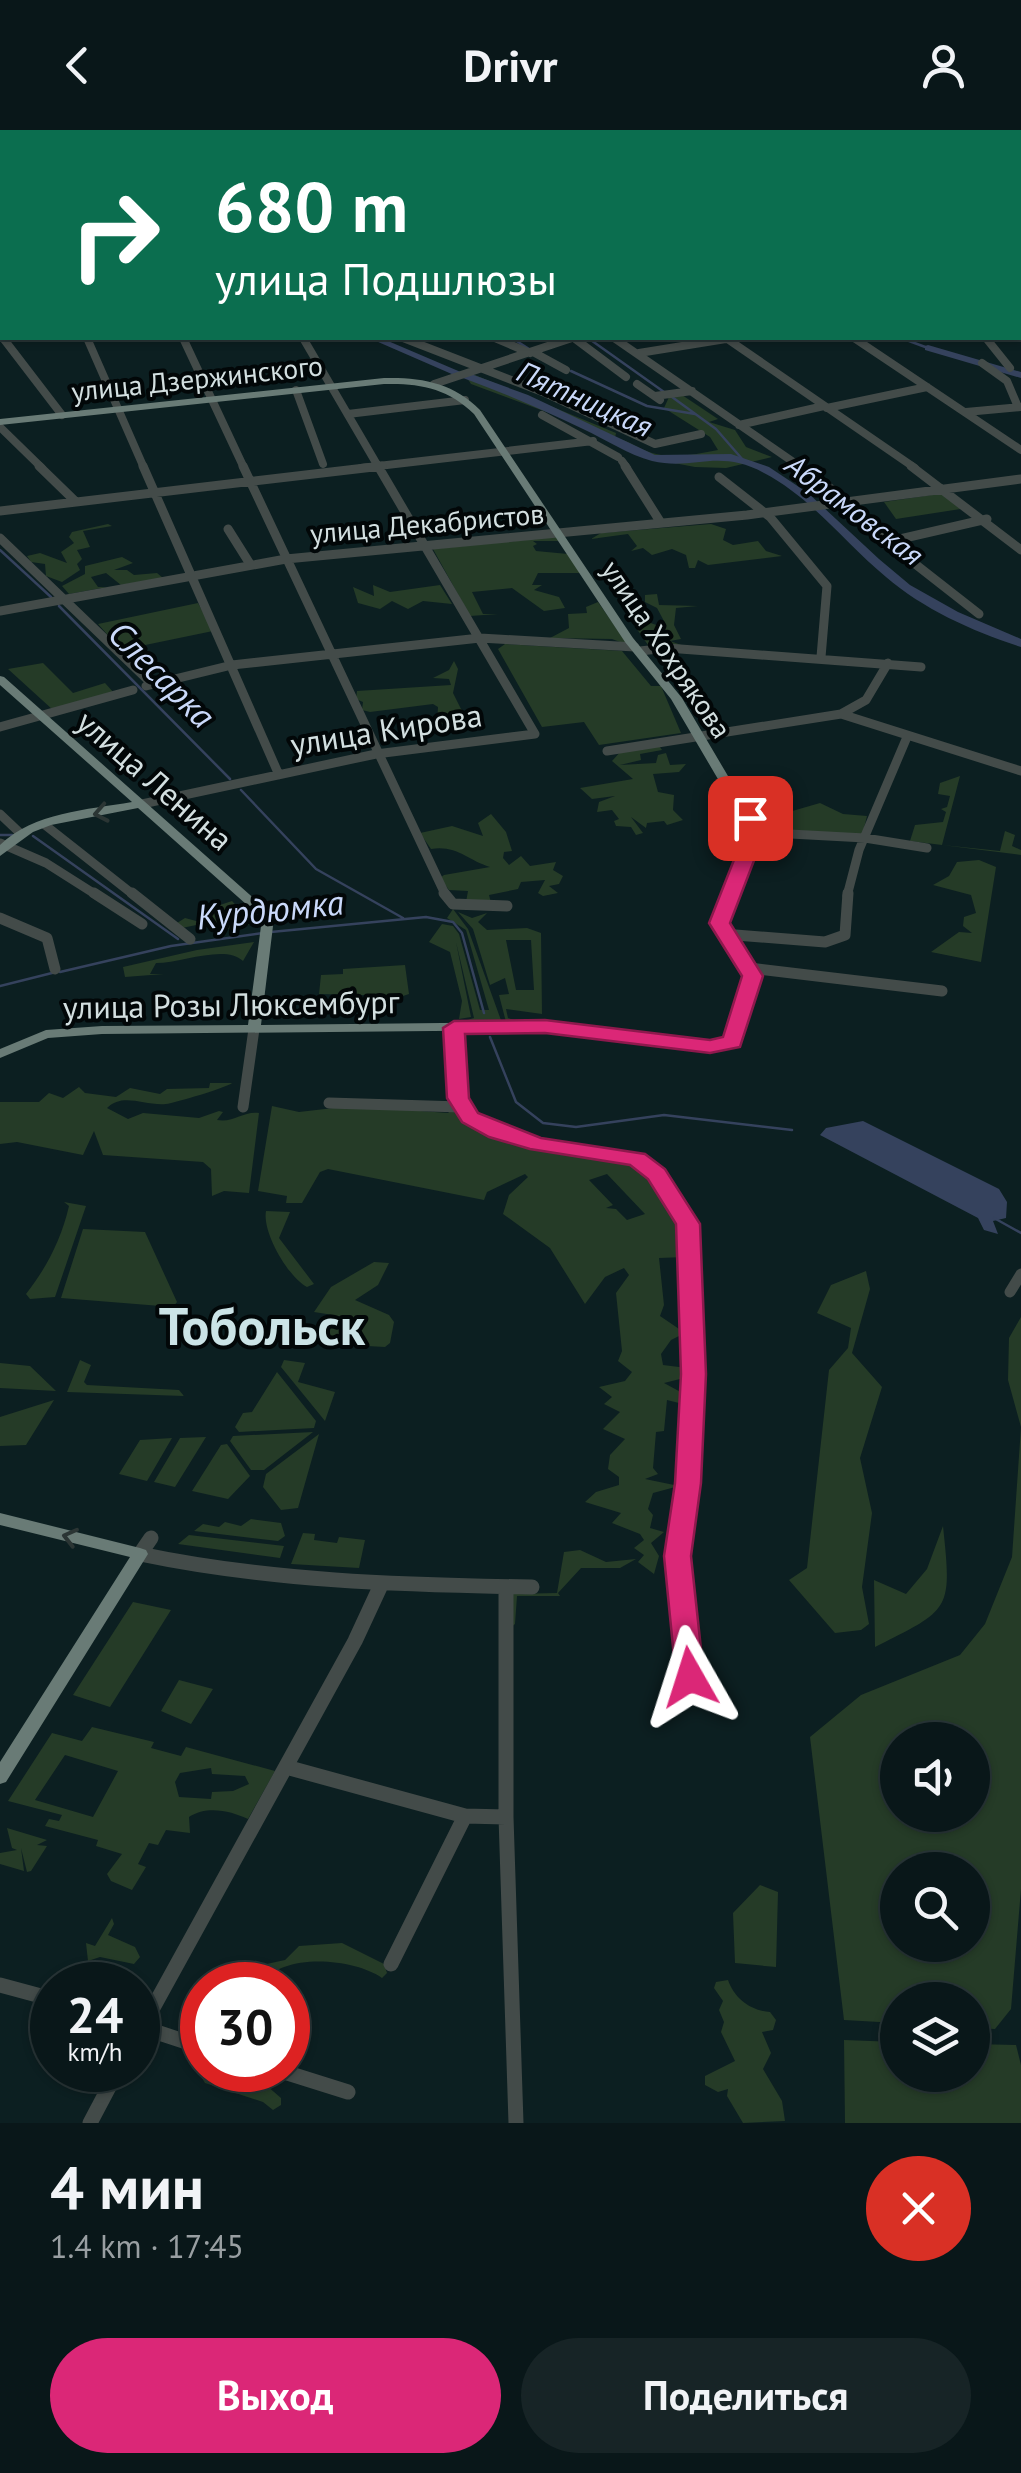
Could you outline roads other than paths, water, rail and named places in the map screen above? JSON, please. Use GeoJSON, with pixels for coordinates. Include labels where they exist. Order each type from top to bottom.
{"type":"FeatureCollection","features":[{"type":"Feature","properties":{"kind":"main road","name":"улица Дзержинского"},"geometry":{"type":"LineString","coordinates":[[0,424],[393,380],[434,384]]}},
{"type":"Feature","properties":{"kind":"main road","name":"улица Хохрякова"},"geometry":{"type":"LineString","coordinates":[[434,384],[465,400],[503,451],[638,649],[659,672],[755,832]]}},
{"type":"Feature","properties":{"kind":"main road","name":"улица Ленина"},"geometry":{"type":"LineString","coordinates":[[0,679],[259,908],[267,926],[254,1029]]}},
{"type":"Feature","properties":{"kind":"main road"},"geometry":{"type":"LineString","coordinates":[[2,846],[45,824],[142,804]]}},
{"type":"Feature","properties":{"kind":"main road"},"geometry":{"type":"LineString","coordinates":[[750,968],[724,934],[720,919],[755,832]]}},
{"type":"Feature","properties":{"kind":"main road","name":"улица Розы Люксембург"},"geometry":{"type":"LineString","coordinates":[[0,1054],[58,1031],[545,1026],[722,1046],[736,1036],[752,981],[750,968]]}},
{"type":"Feature","properties":{"kind":"main road"},"geometry":{"type":"LineString","coordinates":[[0,1520],[140,1554],[0,1777]]}},
{"type":"Feature","properties":{"kind":"street"},"geometry":{"type":"LineString","coordinates":[[5,340],[62,415]]}},
{"type":"Feature","properties":{"kind":"street"},"geometry":{"type":"LineString","coordinates":[[88,340],[279,775]]}},
{"type":"Feature","properties":{"kind":"street"},"geometry":{"type":"LineString","coordinates":[[183,340],[447,900],[457,905],[507,906]]}},
{"type":"Feature","properties":{"kind":"street"},"geometry":{"type":"LineString","coordinates":[[303,340],[480,638]]}},
{"type":"Feature","properties":{"kind":"street"},"geometry":{"type":"LineString","coordinates":[[408,340],[656,444],[701,434]]}},
{"type":"Feature","properties":{"kind":"street"},"geometry":{"type":"LineString","coordinates":[[499,340],[566,370]]}},
{"type":"Feature","properties":{"kind":"street","name":"улица Дзержинского"},"geometry":{"type":"LineString","coordinates":[[434,384],[567,340]]}},
{"type":"Feature","properties":{"kind":"street"},"geometry":{"type":"LineString","coordinates":[[576,340],[626,377]]}},
{"type":"Feature","properties":{"kind":"street"},"geometry":{"type":"LineString","coordinates":[[617,340],[739,424],[979,614]]}},
{"type":"Feature","properties":{"kind":"street"},"geometry":{"type":"LineString","coordinates":[[639,353],[715,340]]}},
{"type":"Feature","properties":{"kind":"street"},"geometry":{"type":"LineString","coordinates":[[730,340],[987,519],[1021,550]]}},
{"type":"Feature","properties":{"kind":"street"},"geometry":{"type":"LineString","coordinates":[[857,340],[1021,450]]}},
{"type":"Feature","properties":{"kind":"street"},"geometry":{"type":"LineString","coordinates":[[988,340],[1010,368]]}},
{"type":"Feature","properties":{"kind":"street"},"geometry":{"type":"LineString","coordinates":[[966,412],[1019,407],[1007,381],[982,363]]}},
{"type":"Feature","properties":{"kind":"street"},"geometry":{"type":"LineString","coordinates":[[637,384],[658,398],[692,391]]}},
{"type":"Feature","properties":{"kind":"street"},"geometry":{"type":"LineString","coordinates":[[739,424],[927,386]]}},
{"type":"Feature","properties":{"kind":"street"},"geometry":{"type":"LineString","coordinates":[[296,390],[324,464]]}},
{"type":"Feature","properties":{"kind":"street"},"geometry":{"type":"LineString","coordinates":[[348,414],[465,400]]}},
{"type":"Feature","properties":{"kind":"street"},"geometry":{"type":"LineString","coordinates":[[542,415],[620,459],[661,523]]}},
{"type":"Feature","properties":{"kind":"street"},"geometry":{"type":"LineString","coordinates":[[0,424],[75,501]]}},
{"type":"Feature","properties":{"kind":"street"},"geometry":{"type":"LineString","coordinates":[[0,511],[593,441]]}},
{"type":"Feature","properties":{"kind":"street"},"geometry":{"type":"LineString","coordinates":[[719,476],[765,513],[828,586],[821,657]]}},
{"type":"Feature","properties":{"kind":"street"},"geometry":{"type":"LineString","coordinates":[[840,502],[1021,480]]}},
{"type":"Feature","properties":{"kind":"street","name":"улица Декабристов"},"geometry":{"type":"LineString","coordinates":[[0,611],[286,559],[765,513],[840,502]]}},
{"type":"Feature","properties":{"kind":"street"},"geometry":{"type":"LineString","coordinates":[[888,542],[987,519]]}},
{"type":"Feature","properties":{"kind":"street"},"geometry":{"type":"LineString","coordinates":[[228,529],[250,564]]}},
{"type":"Feature","properties":{"kind":"street"},"geometry":{"type":"LineString","coordinates":[[0,538],[67,598],[149,685],[232,664],[480,638],[821,657],[920,667]]}},
{"type":"Feature","properties":{"kind":"street","name":"улица Кирова"},"geometry":{"type":"LineString","coordinates":[[142,804],[376,754],[535,734],[480,638]]}},
{"type":"Feature","properties":{"kind":"street"},"geometry":{"type":"LineString","coordinates":[[607,750],[841,714],[866,700],[888,662]]}},
{"type":"Feature","properties":{"kind":"street"},"geometry":{"type":"LineString","coordinates":[[0,728],[133,690]]}},
{"type":"Feature","properties":{"kind":"street"},"geometry":{"type":"LineString","coordinates":[[841,714],[1021,771]]}},
{"type":"Feature","properties":{"kind":"street"},"geometry":{"type":"LineString","coordinates":[[724,934],[840,939],[846,933],[847,897],[865,838],[907,737]]}},
{"type":"Feature","properties":{"kind":"street"},"geometry":{"type":"LineString","coordinates":[[0,814],[20,834]]}},
{"type":"Feature","properties":{"kind":"street"},"geometry":{"type":"LineString","coordinates":[[45,824],[190,939]]}},
{"type":"Feature","properties":{"kind":"street"},"geometry":{"type":"LineString","coordinates":[[755,832],[865,838],[927,848]]}},
{"type":"Feature","properties":{"kind":"street"},"geometry":{"type":"LineString","coordinates":[[2,846],[46,863],[142,924]]}},
{"type":"Feature","properties":{"kind":"street"},"geometry":{"type":"LineString","coordinates":[[0,918],[47,938],[55,968]]}},
{"type":"Feature","properties":{"kind":"street"},"geometry":{"type":"LineString","coordinates":[[750,968],[942,991]]}},
{"type":"Feature","properties":{"kind":"street"},"geometry":{"type":"LineString","coordinates":[[460,1028],[461,1107]]}},
{"type":"Feature","properties":{"kind":"street"},"geometry":{"type":"LineString","coordinates":[[243,1107],[254,1029]]}},
{"type":"Feature","properties":{"kind":"street"},"geometry":{"type":"LineString","coordinates":[[329,1103],[461,1107],[481,1125],[524,1140],[637,1159],[656,1174],[688,1224],[694,1374],[688,1483],[678,1556],[690,1677]]}},
{"type":"Feature","properties":{"kind":"street"},"geometry":{"type":"LineString","coordinates":[[1010,1292],[1021,1274]]}},
{"type":"Feature","properties":{"kind":"street"},"geometry":{"type":"LineString","coordinates":[[151,1538],[140,1554],[206,1568],[381,1586],[532,1587]]}},
{"type":"Feature","properties":{"kind":"street"},"geometry":{"type":"LineString","coordinates":[[160,1992],[286,1767],[381,1586]]}},
{"type":"Feature","properties":{"kind":"street"},"geometry":{"type":"LineString","coordinates":[[506,1589],[506,1817],[516,2123]]}},
{"type":"Feature","properties":{"kind":"street"},"geometry":{"type":"LineString","coordinates":[[286,1767],[465,1816],[506,1817]]}},
{"type":"Feature","properties":{"kind":"street"},"geometry":{"type":"LineString","coordinates":[[391,1964],[465,1816]]}},
{"type":"Feature","properties":{"kind":"street"},"geometry":{"type":"LineString","coordinates":[[0,1985],[30,1993]]}},
{"type":"Feature","properties":{"kind":"street"},"geometry":{"type":"LineString","coordinates":[[310,2080],[348,2092]]}},
{"type":"Feature","properties":{"kind":"street"},"geometry":{"type":"LineString","coordinates":[[90,2123],[106,2092]]}},
{"type":"Feature","properties":{"kind":"water"},"geometry":{"type":"Polygon","coordinates":[[[863,1121],[999,1189],[1007,1202],[1006,1218],[993,1221],[998,1234],[984,1230],[978,1218],[820,1135],[826,1128],[863,1121]]]}},
{"type":"Feature","properties":{"kind":"waterway","name":"Пятницкая"},"geometry":{"type":"LineString","coordinates":[[379,340],[458,373]]}},
{"type":"Feature","properties":{"kind":"waterway"},"geometry":{"type":"LineString","coordinates":[[515,340],[529,349]]}},
{"type":"Feature","properties":{"kind":"waterway","name":"Абрамовская"},"geometry":{"type":"LineString","coordinates":[[591,340],[664,392]]}},
{"type":"Feature","properties":{"kind":"waterway"},"geometry":{"type":"LineString","coordinates":[[906,340],[928,348]]}},
{"type":"Feature","properties":{"kind":"waterway"},"geometry":{"type":"LineString","coordinates":[[928,348],[1021,375]]}},
{"type":"Feature","properties":{"kind":"waterway"},"geometry":{"type":"LineString","coordinates":[[571,371],[647,406],[695,414]]}},
{"type":"Feature","properties":{"kind":"waterway"},"geometry":{"type":"LineString","coordinates":[[467,376],[524,397],[652,458],[731,457],[765,469],[805,495],[906,588],[954,615],[1021,643]]}},
{"type":"Feature","properties":{"kind":"waterway","name":"Абрамовская"},"geometry":{"type":"LineString","coordinates":[[672,397],[716,429],[743,460]]}},
{"type":"Feature","properties":{"kind":"waterway","name":"Слесарка"},"geometry":{"type":"LineString","coordinates":[[0,550],[51,597]]}},
{"type":"Feature","properties":{"kind":"waterway","name":"Слесарка"},"geometry":{"type":"LineString","coordinates":[[59,606],[230,779]]}},
{"type":"Feature","properties":{"kind":"waterway","name":"Слесарка"},"geometry":{"type":"LineString","coordinates":[[241,790],[316,869],[403,918]]}},
{"type":"Feature","properties":{"kind":"waterway"},"geometry":{"type":"LineString","coordinates":[[0,835],[12,835]]}},
{"type":"Feature","properties":{"kind":"waterway"},"geometry":{"type":"LineString","coordinates":[[33,836],[178,939]]}},
{"type":"Feature","properties":{"kind":"waterway","name":"Курдюмка"},"geometry":{"type":"LineString","coordinates":[[271,932],[426,917],[453,922],[462,933],[484,1013]]}},
{"type":"Feature","properties":{"kind":"waterway","name":"Курдюмка"},"geometry":{"type":"LineString","coordinates":[[60,972],[171,946],[263,933]]}},
{"type":"Feature","properties":{"kind":"waterway","name":"Курдюмка"},"geometry":{"type":"LineString","coordinates":[[0,986],[52,973]]}},
{"type":"Feature","properties":{"kind":"waterway","name":"Курдюмка"},"geometry":{"type":"LineString","coordinates":[[490,1037],[516,1102],[543,1123],[576,1127],[664,1115],[792,1130]]}},
{"type":"Feature","properties":{"kind":"waterway","name":"Курдюмка"},"geometry":{"type":"LineString","coordinates":[[994,1218],[1021,1233]]}},
{"type":"Feature","properties":{"kind":"district","name":"Тобольск"},"geometry":{"type":"Point","coordinates":[262,1325]}}]}
